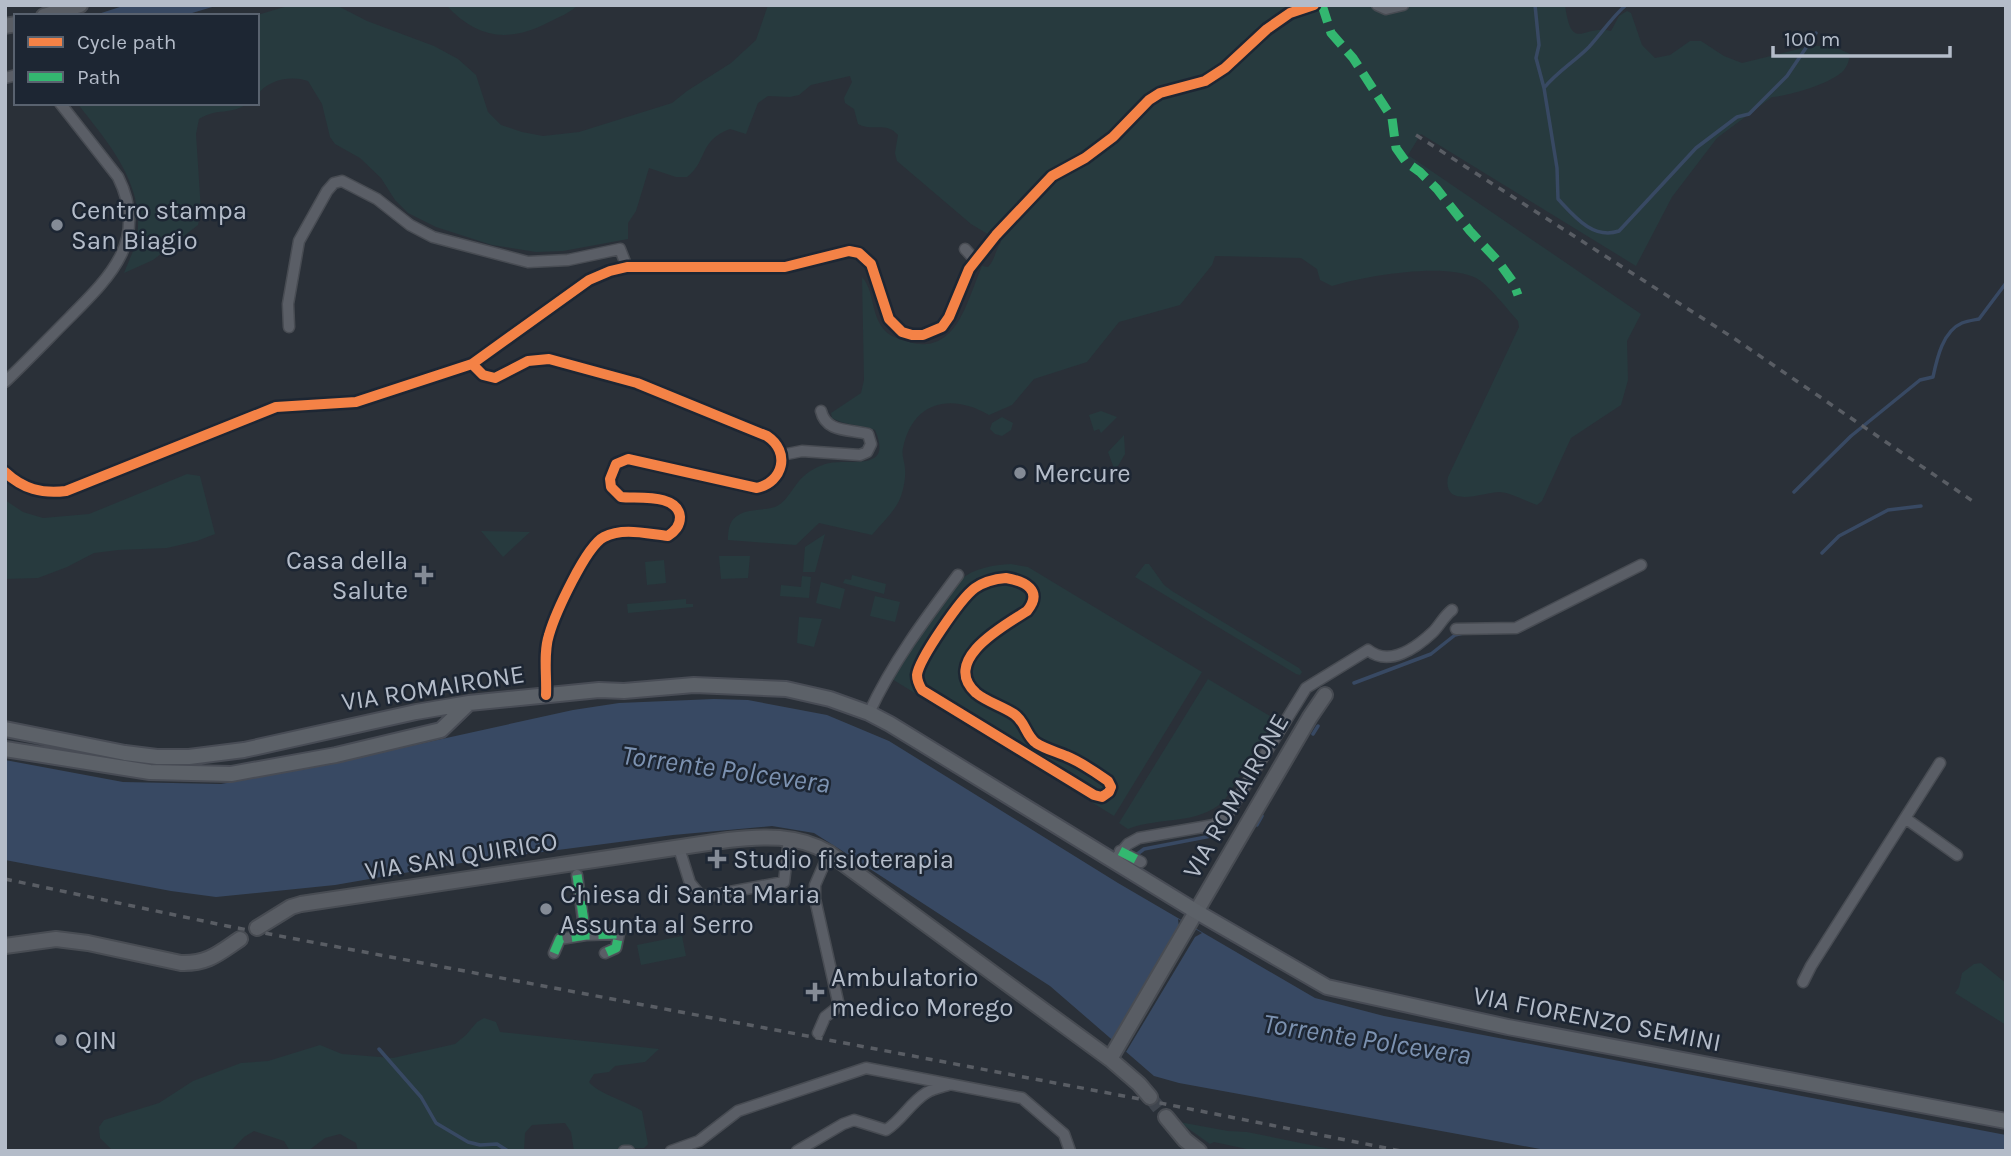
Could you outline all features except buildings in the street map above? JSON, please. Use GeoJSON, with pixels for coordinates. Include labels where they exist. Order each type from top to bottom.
{"type":"FeatureCollection","features":[{"type":"Feature","properties":{"kind":"main road"},"geometry":{"type":"LineString","coordinates":[[51,14],[80,5]]}},
{"type":"Feature","properties":{"kind":"main road","name":"VIA ROMAIRONE"},"geometry":{"type":"LineString","coordinates":[[5,729],[157,757],[189,757],[244,750],[469,703],[694,685],[786,689],[830,699],[869,713],[1117,856],[1197,912],[1325,695]]}},
{"type":"Feature","properties":{"kind":"main road"},"geometry":{"type":"LineString","coordinates":[[5,749],[150,772],[231,774],[269,769],[441,730],[469,703]]}},
{"type":"Feature","properties":{"kind":"main road","name":"VIA SAN QUIRICO"},"geometry":{"type":"LineString","coordinates":[[257,928],[291,907],[301,904],[754,837],[789,839],[814,845],[829,853],[1110,1059],[1150,1097]]}},
{"type":"Feature","properties":{"kind":"main road"},"geometry":{"type":"LineString","coordinates":[[1110,1059],[1197,912]]}},
{"type":"Feature","properties":{"kind":"main road","name":"VIA FIORENZO SEMINI"},"geometry":{"type":"LineString","coordinates":[[1197,912],[1312,981],[1343,992],[1508,1027],[2006,1121]]}},
{"type":"Feature","properties":{"kind":"main road"},"geometry":{"type":"LineString","coordinates":[[5,946],[56,939],[88,943],[181,963],[195,963],[206,961],[240,939]]}},
{"type":"Feature","properties":{"kind":"main road"},"geometry":{"type":"LineString","coordinates":[[1166,1117],[1185,1140],[1199,1151]]}},
{"type":"Feature","properties":{"kind":"street"},"geometry":{"type":"LineString","coordinates":[[5,472],[23,486],[40,492],[66,491],[276,407],[356,401],[472,364],[589,280],[627,267],[785,267],[849,251],[859,253],[870,264],[894,326],[912,335],[923,335],[942,327],[949,317],[969,269],[996,235],[1052,176],[1085,158],[1113,137],[1149,100],[1160,93],[1205,81],[1225,68],[1267,29],[1290,13],[1314,5]]}},
{"type":"Feature","properties":{"kind":"street"},"geometry":{"type":"LineString","coordinates":[[1377,5],[1386,9],[1403,5]]}},
{"type":"Feature","properties":{"kind":"street"},"geometry":{"type":"LineString","coordinates":[[5,382],[103,283],[119,262],[127,241],[129,214],[123,187],[62,105]]}},
{"type":"Feature","properties":{"kind":"street"},"geometry":{"type":"LineString","coordinates":[[289,327],[288,304],[299,241],[327,191],[334,183],[342,181],[377,199],[410,225],[455,245],[528,262],[568,260],[620,249],[627,267]]}},
{"type":"Feature","properties":{"kind":"street"},"geometry":{"type":"LineString","coordinates":[[965,249],[975,261]]}},
{"type":"Feature","properties":{"kind":"street"},"geometry":{"type":"LineString","coordinates":[[472,364],[483,375],[495,378],[528,361],[546,359],[637,383],[767,436],[776,444],[782,455],[777,478],[766,486],[757,488],[628,459],[616,464],[610,479],[615,493],[621,497],[671,503],[678,510],[680,522],[668,536],[622,532],[603,537],[594,544],[582,562],[548,636],[546,695]]}},
{"type":"Feature","properties":{"kind":"street"},"geometry":{"type":"LineString","coordinates":[[782,455],[802,451],[860,455],[867,452],[871,444],[868,434],[836,428],[825,421],[821,411]]}},
{"type":"Feature","properties":{"kind":"street"},"geometry":{"type":"LineString","coordinates":[[1456,629],[1516,628],[1641,565]]}},
{"type":"Feature","properties":{"kind":"street"},"geometry":{"type":"LineString","coordinates":[[869,713],[884,680],[958,575]]}},
{"type":"Feature","properties":{"kind":"street","name":"VIA ROMAIRONE"},"geometry":{"type":"LineString","coordinates":[[1117,856],[1139,838],[1214,825],[1228,814],[1306,688],[1368,650],[1381,658],[1390,658],[1418,645],[1452,610]]}},
{"type":"Feature","properties":{"kind":"street"},"geometry":{"type":"LineString","coordinates":[[1803,982],[1940,763]]}},
{"type":"Feature","properties":{"kind":"street"},"geometry":{"type":"LineString","coordinates":[[1905,818],[1958,855]]}},
{"type":"Feature","properties":{"kind":"street"},"geometry":{"type":"LineString","coordinates":[[679,848],[693,889],[700,895],[709,896],[784,882],[789,839]]}},
{"type":"Feature","properties":{"kind":"street"},"geometry":{"type":"LineString","coordinates":[[818,1033],[825,1017],[839,1006],[815,899],[815,885],[829,853]]}},
{"type":"Feature","properties":{"kind":"street"},"geometry":{"type":"LineString","coordinates":[[1117,856],[1141,862]]}},
{"type":"Feature","properties":{"kind":"street"},"geometry":{"type":"LineString","coordinates":[[576,875],[585,932]]}},
{"type":"Feature","properties":{"kind":"street"},"geometry":{"type":"LineString","coordinates":[[554,953],[560,939],[585,932],[619,934],[616,948],[605,953]]}},
{"type":"Feature","properties":{"kind":"street"},"geometry":{"type":"LineString","coordinates":[[671,1151],[699,1141],[738,1111],[866,1068],[1022,1098],[1064,1134],[1070,1151]]}},
{"type":"Feature","properties":{"kind":"street"},"geometry":{"type":"LineString","coordinates":[[797,1151],[854,1120],[886,1129],[896,1124],[914,1102],[928,1091],[952,1084]]}},
{"type":"Feature","properties":{"kind":"green space"},"geometry":{"type":"Polygon","coordinates":[[[291,5],[336,5],[367,21],[434,46],[458,59],[476,75],[488,112],[501,125],[543,136],[579,132],[672,103],[731,63],[756,40],[768,5],[1565,5],[1571,29],[1581,34],[1611,31],[1619,16],[1627,11],[1631,13],[1642,45],[1655,58],[1670,55],[1690,41],[1701,41],[1724,56],[1742,63],[1811,46],[1833,46],[1850,54],[1844,70],[1831,80],[1772,97],[1717,138],[1672,197],[1636,266],[1421,134],[1408,155],[1641,314],[1627,341],[1628,380],[1621,405],[1571,438],[1542,501],[1537,505],[1500,492],[1458,496],[1451,493],[1448,487],[1448,477],[1519,327],[1518,321],[1481,281],[1462,273],[1426,271],[1364,278],[1332,286],[1320,280],[1317,269],[1301,258],[1215,256],[1212,265],[1180,305],[1119,322],[1087,362],[1034,379],[1012,405],[989,415],[975,408],[948,403],[925,411],[915,420],[903,448],[905,477],[900,498],[894,510],[872,535],[819,523],[796,545],[728,540],[730,526],[734,518],[741,513],[779,505],[800,479],[816,468],[832,463],[873,459],[878,454],[879,444],[875,430],[837,421],[832,418],[831,413],[861,393],[864,380],[862,277],[869,288],[878,321],[890,335],[901,340],[925,344],[939,341],[958,322],[982,266],[988,267],[1001,242],[971,224],[897,161],[895,153],[898,135],[889,128],[858,124],[854,109],[845,103],[844,98],[852,82],[850,76],[811,85],[799,95],[768,96],[758,103],[746,134],[730,129],[713,139],[694,171],[687,177],[676,177],[649,168],[636,211],[628,223],[628,239],[563,251],[536,252],[492,245],[436,227],[408,213],[395,200],[381,178],[360,158],[335,144],[330,137],[322,104],[308,81],[280,80],[259,93],[259,15],[291,5]]]}},
{"type":"Feature","properties":{"kind":"green space"},"geometry":{"type":"Polygon","coordinates":[[[446,5],[578,5],[534,29],[507,35],[482,31],[470,25],[446,5]]]}},
{"type":"Feature","properties":{"kind":"green space"},"geometry":{"type":"Polygon","coordinates":[[[79,105],[245,105],[199,119],[196,134],[201,211],[198,225],[153,260],[124,273],[137,238],[135,199],[122,165],[79,105]]]}},
{"type":"Feature","properties":{"kind":"green space"},"geometry":{"type":"Polygon","coordinates":[[[1101,411],[1117,417],[1101,433],[1099,429],[1094,431],[1089,415],[1101,411]]]}},
{"type":"Feature","properties":{"kind":"green space"},"geometry":{"type":"Polygon","coordinates":[[[1002,417],[1013,423],[1011,430],[1002,436],[990,429],[992,423],[1002,417]]]}},
{"type":"Feature","properties":{"kind":"green space"},"geometry":{"type":"Polygon","coordinates":[[[1124,435],[1125,454],[1115,471],[1108,452],[1124,435]]]}},
{"type":"Feature","properties":{"kind":"green space"},"geometry":{"type":"Polygon","coordinates":[[[187,474],[200,476],[215,534],[167,548],[94,553],[38,578],[5,579],[5,500],[23,512],[43,518],[89,514],[187,474]]]}},
{"type":"Feature","properties":{"kind":"green space"},"geometry":{"type":"Polygon","coordinates":[[[481,531],[530,532],[503,557],[481,531]]]}},
{"type":"Feature","properties":{"kind":"green space"},"geometry":{"type":"Polygon","coordinates":[[[825,534],[815,572],[803,572],[805,547],[825,534]]]}},
{"type":"Feature","properties":{"kind":"green space"},"geometry":{"type":"Polygon","coordinates":[[[719,556],[750,556],[748,578],[721,579],[719,556]]]}},
{"type":"Feature","properties":{"kind":"green space"},"geometry":{"type":"Polygon","coordinates":[[[664,560],[666,583],[647,585],[645,562],[664,560]]]}},
{"type":"Feature","properties":{"kind":"green space"},"geometry":{"type":"Polygon","coordinates":[[[1011,564],[1028,567],[1202,672],[1114,816],[892,679],[931,614],[960,580],[984,568],[1011,564]]]}},
{"type":"Feature","properties":{"kind":"green space"},"geometry":{"type":"Polygon","coordinates":[[[1145,564],[1149,564],[1164,585],[1172,591],[1299,668],[1302,672],[1300,675],[1135,577],[1145,564]]]}},
{"type":"Feature","properties":{"kind":"green space"},"geometry":{"type":"Polygon","coordinates":[[[852,575],[886,584],[884,594],[843,583],[845,579],[851,580],[852,575]]]}},
{"type":"Feature","properties":{"kind":"green space"},"geometry":{"type":"Polygon","coordinates":[[[802,576],[811,577],[809,598],[780,596],[781,585],[801,587],[802,576]]]}},
{"type":"Feature","properties":{"kind":"green space"},"geometry":{"type":"Polygon","coordinates":[[[821,582],[845,589],[840,609],[816,603],[821,582]]]}},
{"type":"Feature","properties":{"kind":"green space"},"geometry":{"type":"Polygon","coordinates":[[[875,596],[900,602],[895,622],[870,616],[875,596]]]}},
{"type":"Feature","properties":{"kind":"green space"},"geometry":{"type":"Polygon","coordinates":[[[686,599],[686,604],[693,604],[693,607],[628,613],[627,604],[686,599]]]}},
{"type":"Feature","properties":{"kind":"green space"},"geometry":{"type":"Polygon","coordinates":[[[799,617],[822,619],[814,647],[797,643],[799,617]]]}},
{"type":"Feature","properties":{"kind":"green space"},"geometry":{"type":"Polygon","coordinates":[[[1208,679],[1275,719],[1224,801],[1202,814],[1128,829],[1119,823],[1208,679]]]}},
{"type":"Feature","properties":{"kind":"green space"},"geometry":{"type":"Polygon","coordinates":[[[682,936],[686,956],[641,965],[637,945],[682,936]]]}},
{"type":"Feature","properties":{"kind":"green space"},"geometry":{"type":"Polygon","coordinates":[[[1981,963],[2006,983],[2006,1025],[1955,993],[1962,973],[1974,964],[1981,963]]]}},
{"type":"Feature","properties":{"kind":"green space"},"geometry":{"type":"Polygon","coordinates":[[[484,1018],[496,1022],[500,1032],[659,1049],[645,1062],[615,1066],[609,1072],[594,1074],[589,1082],[599,1090],[642,1111],[648,1144],[644,1148],[574,1151],[571,1132],[565,1123],[532,1125],[525,1133],[524,1151],[358,1151],[356,1143],[340,1134],[325,1138],[308,1151],[290,1151],[284,1141],[254,1131],[231,1151],[113,1151],[100,1138],[99,1127],[104,1120],[159,1103],[193,1081],[241,1063],[268,1061],[320,1045],[342,1054],[393,1058],[455,1044],[484,1018]]]}},
{"type":"Feature","properties":{"kind":"green space"},"geometry":{"type":"Polygon","coordinates":[[[1179,1122],[1247,1132],[1340,1151],[1256,1151],[1214,1142],[1210,1144],[1179,1122]]]}},
{"type":"Feature","properties":{"kind":"water"},"geometry":{"type":"Polygon","coordinates":[[[126,5],[219,5],[189,14],[98,14],[126,5]]]}},
{"type":"Feature","properties":{"kind":"water","name":"Torrente Polcevera"},"geometry":{"type":"Polygon","coordinates":[[[748,700],[827,715],[889,741],[1118,883],[1315,998],[1384,1016],[2006,1135],[2006,1151],[1551,1151],[1179,1083],[1154,1076],[1050,986],[814,833],[772,826],[673,835],[473,861],[335,885],[216,897],[5,860],[5,760],[123,782],[221,784],[310,768],[573,710],[619,703],[748,700]]]}},
{"type":"Feature","properties":{"kind":"pier"},"geometry":{"type":"Polygon","coordinates":[[[1178,919],[1202,933],[1195,937],[1126,1052],[1112,1040],[1179,927],[1178,919]]]}},
{"type":"Feature","properties":{"kind":"waterway"},"geometry":{"type":"LineString","coordinates":[[1535,5],[1539,45],[1536,58],[1544,88]]}},
{"type":"Feature","properties":{"kind":"waterway"},"geometry":{"type":"LineString","coordinates":[[1626,5],[1589,47],[1544,88],[1557,168],[1558,199],[1585,225],[1601,232],[1619,231],[1696,148],[1737,117],[1749,114],[1787,76],[1816,33]]}},
{"type":"Feature","properties":{"kind":"waterway"},"geometry":{"type":"LineString","coordinates":[[1794,492],[1851,436],[1920,380],[1933,377],[1942,346],[1950,332],[1962,323],[1979,319],[2006,283]]}},
{"type":"Feature","properties":{"kind":"waterway"},"geometry":{"type":"LineString","coordinates":[[1822,553],[1839,536],[1888,510],[1921,506]]}},
{"type":"Feature","properties":{"kind":"waterway"},"geometry":{"type":"LineString","coordinates":[[1354,683],[1431,654],[1455,635],[1463,633]]}},
{"type":"Feature","properties":{"kind":"waterway"},"geometry":{"type":"LineString","coordinates":[[1313,734],[1318,726]]}},
{"type":"Feature","properties":{"kind":"waterway"},"geometry":{"type":"LineString","coordinates":[[1257,825],[1262,816]]}},
{"type":"Feature","properties":{"kind":"waterway"},"geometry":{"type":"LineString","coordinates":[[1136,855],[1144,849],[1226,831]]}},
{"type":"Feature","properties":{"kind":"waterway"},"geometry":{"type":"LineString","coordinates":[[379,1049],[421,1097],[436,1123],[468,1142],[480,1145],[497,1144],[508,1151]]}},
{"type":"Feature","properties":{"kind":"tunnel"},"geometry":{"type":"LineString","coordinates":[[1150,1097],[1166,1117]]}},
{"type":"Feature","properties":{"kind":"railway"},"geometry":{"type":"LineString","coordinates":[[1416,135],[1735,339],[1974,502]]}},
{"type":"Feature","properties":{"kind":"railway"},"geometry":{"type":"LineString","coordinates":[[5,879],[227,926],[1401,1151]]}},
{"type":"Feature","properties":{"kind":"marked path"},"geometry":{"type":"LineString","coordinates":[[1322,5],[1331,33],[1353,58],[1392,118],[1396,148],[1406,162],[1437,189],[1497,260],[1513,282],[1518,295]]}},
{"type":"Feature","properties":{"kind":"marked path"},"geometry":{"type":"LineString","coordinates":[[1120,851],[1141,862]]}},
{"type":"Feature","properties":{"kind":"marked path"},"geometry":{"type":"LineString","coordinates":[[577,875],[586,935]]}},
{"type":"Feature","properties":{"kind":"marked path"},"geometry":{"type":"LineString","coordinates":[[554,953],[560,939],[619,934],[616,948],[605,953]]}},
{"type":"Feature","properties":{"kind":"cycle path"},"geometry":{"type":"LineString","coordinates":[[5,472],[19,483],[33,489],[66,491],[276,407],[356,402],[472,364],[589,280],[627,267],[785,267],[849,251],[859,253],[871,264],[889,319],[902,332],[923,335],[942,327],[949,317],[969,269],[996,235],[1052,176],[1085,158],[1113,137],[1149,100],[1160,93],[1205,81],[1225,68],[1267,29],[1290,13],[1314,5]]}},
{"type":"Feature","properties":{"kind":"cycle path"},"geometry":{"type":"LineString","coordinates":[[472,364],[483,375],[495,378],[528,361],[549,359],[637,383],[767,436],[775,443],[781,458],[781,466],[773,480],[757,488],[628,459],[616,464],[610,479],[611,487],[621,497],[656,499],[672,504],[678,509],[679,523],[668,536],[636,532],[611,534],[597,543],[589,553],[564,597],[549,635],[546,695]]}},
{"type":"Feature","properties":{"kind":"cycle path"},"geometry":{"type":"LineString","coordinates":[[1006,578],[1019,581],[1030,588],[1033,592],[1032,604],[1027,611],[980,645],[966,668],[967,681],[980,696],[1018,717],[1036,743],[1077,761],[1108,781],[1111,787],[1102,797],[1094,795],[922,690],[919,685],[919,667],[960,604],[979,586],[1006,578]]}},
{"type":"Feature","properties":{"kind":"place","name":"Centro stampa San Biagio"},"geometry":{"type":"Point","coordinates":[57,225]}},
{"type":"Feature","properties":{"kind":"place","name":"Mercure"},"geometry":{"type":"Point","coordinates":[1020,473]}},
{"type":"Feature","properties":{"kind":"place","name":"Casa della Salute"},"geometry":{"type":"Point","coordinates":[424,575]}},
{"type":"Feature","properties":{"kind":"place","name":"Studio fisioterapia"},"geometry":{"type":"Point","coordinates":[717,859]}},
{"type":"Feature","properties":{"kind":"place","name":"Chiesa di Santa Maria Assunta al Serro"},"geometry":{"type":"Point","coordinates":[546,909]}},
{"type":"Feature","properties":{"kind":"place","name":"Ambulatorio medico Morego"},"geometry":{"type":"Point","coordinates":[815,992]}},
{"type":"Feature","properties":{"kind":"place","name":"QIN"},"geometry":{"type":"Point","coordinates":[61,1040]}}]}
